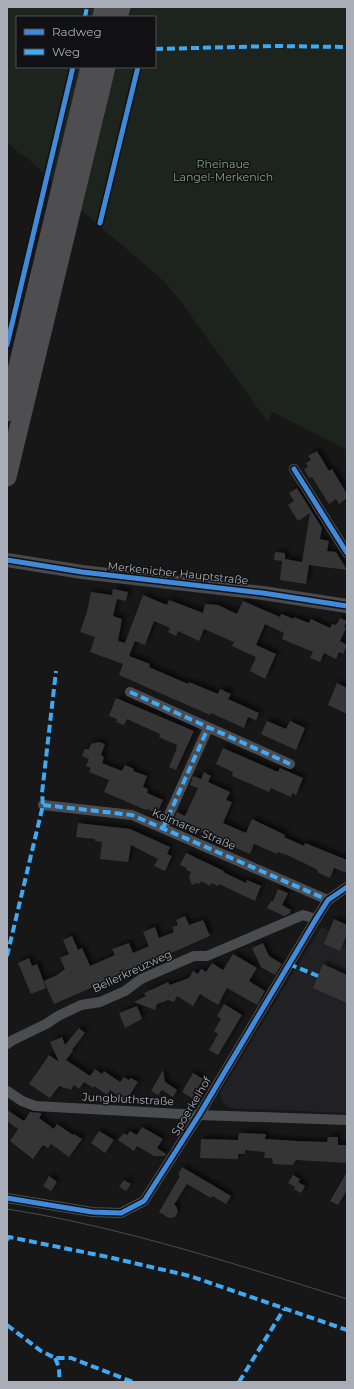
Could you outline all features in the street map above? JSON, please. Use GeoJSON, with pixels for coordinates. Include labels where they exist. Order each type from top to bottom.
{"type":"FeatureCollection","features":[{"type":"Feature","properties":{"kind":"highway"},"geometry":{"type":"LineString","coordinates":[[7,412],[90,68]]}},
{"type":"Feature","properties":{"kind":"highway"},"geometry":{"type":"LineString","coordinates":[[7,477],[106,68]]}},
{"type":"Feature","properties":{"kind":"street"},"geometry":{"type":"LineString","coordinates":[[294,469],[347,553]]}},
{"type":"Feature","properties":{"kind":"street","name":"Merkenicher Hauptstraße"},"geometry":{"type":"LineString","coordinates":[[7,560],[82,572],[263,593],[347,606]]}},
{"type":"Feature","properties":{"kind":"street"},"geometry":{"type":"LineString","coordinates":[[130,692],[290,764]]}},
{"type":"Feature","properties":{"kind":"street"},"geometry":{"type":"LineString","coordinates":[[163,828],[208,728]]}},
{"type":"Feature","properties":{"kind":"street","name":"Kolmarer Straße"},"geometry":{"type":"LineString","coordinates":[[43,805],[132,815],[328,900]]}},
{"type":"Feature","properties":{"kind":"street"},"geometry":{"type":"LineString","coordinates":[[328,900],[347,887]]}},
{"type":"Feature","properties":{"kind":"street","name":"Spoerkelhof"},"geometry":{"type":"LineString","coordinates":[[7,1198],[92,1212],[121,1214],[144,1201],[198,1115],[328,900]]}},
{"type":"Feature","properties":{"kind":"street","name":"Bellerkreuzweg"},"geometry":{"type":"LineString","coordinates":[[7,1044],[81,1005],[100,1002],[125,991],[141,979],[194,956],[207,956],[303,915],[316,919]]}},
{"type":"Feature","properties":{"kind":"street","name":"Jungbluthstraße"},"geometry":{"type":"LineString","coordinates":[[7,1091],[22,1101],[35,1106],[198,1115],[347,1120]]}},
{"type":"Feature","properties":{"kind":"shaded area"},"geometry":{"type":"Polygon","coordinates":[[[321,927],[347,939],[347,1113],[229,1108],[222,1101],[220,1093],[321,927]]]}},
{"type":"Feature","properties":{"kind":"green space","name":"Rheinaue Langel-Merkenich"},"geometry":{"type":"Polygon","coordinates":[[[7,7],[347,7],[347,450],[275,413],[272,412],[268,422],[165,282],[81,210],[33,163],[7,143],[7,7]]]}},
{"type":"Feature","properties":{"kind":"building"},"geometry":{"type":"Polygon","coordinates":[[[317,451],[329,471],[332,469],[347,494],[347,498],[339,504],[336,499],[329,504],[312,477],[309,478],[304,469],[308,467],[306,463],[311,460],[308,456],[317,451]]]}},
{"type":"Feature","properties":{"kind":"building"},"geometry":{"type":"Polygon","coordinates":[[[297,488],[322,528],[320,539],[329,541],[327,551],[336,552],[347,570],[309,565],[306,584],[280,580],[282,561],[274,560],[275,552],[285,553],[285,559],[302,562],[310,513],[298,521],[288,505],[294,501],[289,493],[297,488]]]}},
{"type":"Feature","properties":{"kind":"building"},"geometry":{"type":"Polygon","coordinates":[[[113,589],[128,592],[126,601],[117,599],[113,616],[122,619],[118,641],[125,643],[143,595],[167,605],[169,600],[203,613],[206,604],[218,605],[237,614],[243,601],[280,617],[281,614],[309,623],[311,619],[330,628],[332,624],[336,625],[340,618],[347,621],[344,627],[346,628],[340,641],[347,645],[343,654],[339,652],[336,659],[324,653],[320,662],[310,658],[313,652],[282,639],[284,633],[265,624],[256,645],[276,654],[265,679],[250,671],[256,657],[232,646],[234,642],[204,629],[199,641],[178,631],[176,636],[168,632],[170,628],[154,621],[145,645],[135,641],[129,656],[150,664],[149,667],[188,684],[189,682],[218,694],[220,689],[231,694],[228,699],[259,713],[256,720],[248,717],[244,728],[211,713],[210,715],[119,675],[123,664],[90,652],[95,637],[80,632],[87,612],[91,592],[112,595],[113,589]]]}},
{"type":"Feature","properties":{"kind":"building"},"geometry":{"type":"Polygon","coordinates":[[[337,683],[347,688],[347,714],[328,705],[337,683]]]}},
{"type":"Feature","properties":{"kind":"building"},"geometry":{"type":"Polygon","coordinates":[[[116,698],[194,731],[176,770],[169,767],[177,745],[159,737],[160,734],[127,719],[124,725],[116,722],[117,719],[109,716],[116,698]]]}},
{"type":"Feature","properties":{"kind":"building"},"geometry":{"type":"Polygon","coordinates":[[[267,721],[286,729],[290,721],[305,728],[296,750],[261,734],[267,721]]]}},
{"type":"Feature","properties":{"kind":"building"},"geometry":{"type":"Polygon","coordinates":[[[99,742],[105,744],[101,755],[104,757],[102,763],[122,771],[125,765],[134,769],[133,771],[147,776],[143,787],[148,789],[147,793],[163,800],[157,813],[147,809],[146,810],[104,792],[109,780],[89,772],[91,768],[86,766],[89,759],[82,756],[85,749],[89,749],[91,744],[99,742]]]}},
{"type":"Feature","properties":{"kind":"building"},"geometry":{"type":"Polygon","coordinates":[[[223,748],[278,772],[280,768],[303,778],[296,795],[292,793],[291,797],[271,788],[269,792],[232,776],[233,772],[216,764],[223,748]]]}},
{"type":"Feature","properties":{"kind":"building"},"geometry":{"type":"Polygon","coordinates":[[[204,772],[211,776],[208,782],[230,792],[226,800],[232,802],[223,823],[246,833],[252,819],[285,835],[284,837],[304,846],[305,843],[347,860],[347,873],[334,868],[330,878],[317,872],[318,870],[287,855],[277,852],[277,854],[254,844],[250,854],[174,820],[177,812],[185,816],[198,788],[190,785],[193,776],[201,779],[204,772]]]}},
{"type":"Feature","properties":{"kind":"building"},"geometry":{"type":"Polygon","coordinates":[[[78,823],[130,829],[170,847],[167,854],[172,856],[165,871],[154,866],[158,859],[131,845],[128,862],[100,859],[102,842],[95,841],[95,839],[76,837],[78,823]]]}},
{"type":"Feature","properties":{"kind":"building"},"geometry":{"type":"Polygon","coordinates":[[[186,853],[246,883],[247,880],[261,886],[255,901],[219,884],[218,886],[211,883],[210,886],[201,881],[200,884],[197,883],[192,885],[189,877],[191,872],[186,870],[187,868],[180,865],[186,853]]]}},
{"type":"Feature","properties":{"kind":"building"},"geometry":{"type":"Polygon","coordinates":[[[278,889],[288,893],[282,905],[291,910],[289,914],[284,916],[267,908],[271,901],[273,901],[278,889]]]}},
{"type":"Feature","properties":{"kind":"building"},"geometry":{"type":"Polygon","coordinates":[[[185,916],[189,925],[203,920],[210,936],[54,1004],[44,981],[57,975],[65,969],[60,958],[69,954],[63,940],[72,936],[78,950],[82,948],[90,966],[115,955],[112,949],[129,943],[133,953],[149,946],[143,932],[155,927],[159,938],[174,932],[172,927],[178,925],[176,920],[185,916]]]}},
{"type":"Feature","properties":{"kind":"building"},"geometry":{"type":"Polygon","coordinates":[[[334,919],[347,925],[347,934],[340,951],[324,944],[334,919]]]}},
{"type":"Feature","properties":{"kind":"building"},"geometry":{"type":"Polygon","coordinates":[[[263,943],[269,956],[282,964],[275,975],[261,967],[252,948],[263,943]]]}},
{"type":"Feature","properties":{"kind":"building"},"geometry":{"type":"Polygon","coordinates":[[[233,954],[257,968],[249,981],[265,991],[257,1005],[227,988],[218,1005],[200,994],[193,1006],[177,996],[174,1002],[168,1000],[157,1004],[155,1010],[134,1002],[146,996],[144,993],[168,982],[170,985],[189,978],[193,971],[198,974],[201,969],[206,972],[212,963],[223,970],[233,954]]]}},
{"type":"Feature","properties":{"kind":"building"},"geometry":{"type":"Polygon","coordinates":[[[29,958],[32,966],[37,964],[46,988],[31,994],[18,963],[29,958]]]}},
{"type":"Feature","properties":{"kind":"building"},"geometry":{"type":"Polygon","coordinates":[[[323,964],[347,975],[347,1003],[313,988],[323,964]]]}},
{"type":"Feature","properties":{"kind":"building"},"geometry":{"type":"Polygon","coordinates":[[[224,1004],[242,1015],[218,1055],[209,1050],[218,1034],[214,1031],[221,1019],[217,1016],[224,1004]]]}},
{"type":"Feature","properties":{"kind":"building"},"geometry":{"type":"Polygon","coordinates":[[[137,1006],[142,1019],[125,1028],[119,1013],[137,1006]]]}},
{"type":"Feature","properties":{"kind":"building"},"geometry":{"type":"Polygon","coordinates":[[[79,1028],[85,1033],[66,1060],[90,1076],[95,1069],[102,1074],[104,1071],[120,1082],[124,1077],[129,1080],[131,1078],[138,1082],[126,1101],[110,1090],[107,1095],[94,1086],[93,1088],[84,1082],[79,1089],[74,1085],[71,1090],[59,1086],[50,1098],[29,1084],[49,1055],[59,1062],[50,1042],[62,1037],[65,1045],[79,1028]]]}},
{"type":"Feature","properties":{"kind":"building"},"geometry":{"type":"Polygon","coordinates":[[[163,1070],[165,1082],[177,1090],[173,1097],[162,1090],[158,1095],[151,1091],[163,1070]]]}},
{"type":"Feature","properties":{"kind":"building"},"geometry":{"type":"Polygon","coordinates":[[[193,1073],[203,1079],[192,1098],[182,1092],[193,1073]]]}},
{"type":"Feature","properties":{"kind":"building"},"geometry":{"type":"Polygon","coordinates":[[[7,1110],[24,1121],[30,1112],[42,1113],[39,1118],[54,1129],[57,1124],[73,1135],[74,1134],[82,1139],[69,1157],[51,1144],[48,1148],[43,1145],[33,1159],[10,1141],[18,1129],[7,1121],[7,1110]]]}},
{"type":"Feature","properties":{"kind":"building"},"geometry":{"type":"Polygon","coordinates":[[[142,1127],[163,1139],[157,1148],[166,1154],[165,1156],[154,1156],[137,1146],[134,1151],[118,1140],[124,1133],[127,1135],[130,1131],[137,1135],[142,1127]]]}},
{"type":"Feature","properties":{"kind":"building"},"geometry":{"type":"Polygon","coordinates":[[[99,1131],[114,1140],[105,1153],[91,1143],[99,1131]]]}},
{"type":"Feature","properties":{"kind":"building"},"geometry":{"type":"Polygon","coordinates":[[[239,1133],[266,1134],[265,1139],[297,1141],[327,1142],[328,1137],[338,1137],[338,1145],[347,1145],[347,1163],[296,1160],[293,1165],[273,1164],[272,1158],[264,1158],[265,1152],[245,1150],[245,1154],[238,1154],[238,1159],[200,1158],[201,1139],[238,1140],[239,1133]]]}},
{"type":"Feature","properties":{"kind":"building"},"geometry":{"type":"Polygon","coordinates":[[[182,1167],[231,1196],[226,1204],[212,1196],[211,1198],[187,1184],[174,1205],[176,1206],[178,1212],[175,1217],[169,1218],[159,1212],[180,1176],[178,1175],[182,1167]]]}},
{"type":"Feature","properties":{"kind":"building"},"geometry":{"type":"Polygon","coordinates":[[[347,1172],[347,1190],[338,1205],[330,1201],[347,1172]]]}},
{"type":"Feature","properties":{"kind":"building"},"geometry":{"type":"Polygon","coordinates":[[[293,1175],[300,1179],[295,1187],[288,1183],[293,1175]]]}},
{"type":"Feature","properties":{"kind":"building"},"geometry":{"type":"Polygon","coordinates":[[[49,1176],[57,1182],[51,1191],[43,1186],[49,1176]]]}},
{"type":"Feature","properties":{"kind":"building"},"geometry":{"type":"Polygon","coordinates":[[[124,1180],[131,1184],[126,1191],[119,1187],[124,1180]]]}},
{"type":"Feature","properties":{"kind":"building"},"geometry":{"type":"Polygon","coordinates":[[[298,1182],[305,1186],[301,1193],[294,1189],[298,1182]]]}},
{"type":"Feature","properties":{"kind":"tram line"},"geometry":{"type":"LineString","coordinates":[[7,1209],[67,1220],[138,1237],[208,1256],[347,1299]]}},
{"type":"Feature","properties":{"kind":"marked path"},"geometry":{"type":"LineString","coordinates":[[85,16],[87,7]]}},
{"type":"Feature","properties":{"kind":"marked path"},"geometry":{"type":"LineString","coordinates":[[156,49],[276,46],[347,47]]}},
{"type":"Feature","properties":{"kind":"marked path"},"geometry":{"type":"LineString","coordinates":[[7,956],[43,805],[42,793],[56,671]]}},
{"type":"Feature","properties":{"kind":"marked path"},"geometry":{"type":"LineString","coordinates":[[130,692],[290,764]]}},
{"type":"Feature","properties":{"kind":"marked path"},"geometry":{"type":"LineString","coordinates":[[163,828],[208,728]]}},
{"type":"Feature","properties":{"kind":"marked path"},"geometry":{"type":"LineString","coordinates":[[43,805],[132,815],[328,900]]}},
{"type":"Feature","properties":{"kind":"marked path"},"geometry":{"type":"LineString","coordinates":[[289,964],[318,976]]}},
{"type":"Feature","properties":{"kind":"marked path"},"geometry":{"type":"LineString","coordinates":[[7,1240],[9,1237],[108,1257],[190,1276],[347,1330]]}},
{"type":"Feature","properties":{"kind":"marked path"},"geometry":{"type":"LineString","coordinates":[[239,1382],[284,1309]]}},
{"type":"Feature","properties":{"kind":"marked path"},"geometry":{"type":"LineString","coordinates":[[7,1325],[41,1351],[55,1358],[71,1358],[133,1382]]}},
{"type":"Feature","properties":{"kind":"marked path"},"geometry":{"type":"LineString","coordinates":[[55,1358],[59,1369],[59,1382]]}},
{"type":"Feature","properties":{"kind":"cycle path"},"geometry":{"type":"LineString","coordinates":[[7,345],[73,68]]}},
{"type":"Feature","properties":{"kind":"cycle path"},"geometry":{"type":"LineString","coordinates":[[100,223],[138,68]]}},
{"type":"Feature","properties":{"kind":"cycle path"},"geometry":{"type":"LineString","coordinates":[[294,469],[347,553]]}},
{"type":"Feature","properties":{"kind":"cycle path"},"geometry":{"type":"LineString","coordinates":[[7,560],[82,572],[263,593],[347,606]]}},
{"type":"Feature","properties":{"kind":"cycle path"},"geometry":{"type":"LineString","coordinates":[[7,1198],[92,1212],[121,1213],[144,1201],[199,1115],[328,900],[347,887]]}}]}
